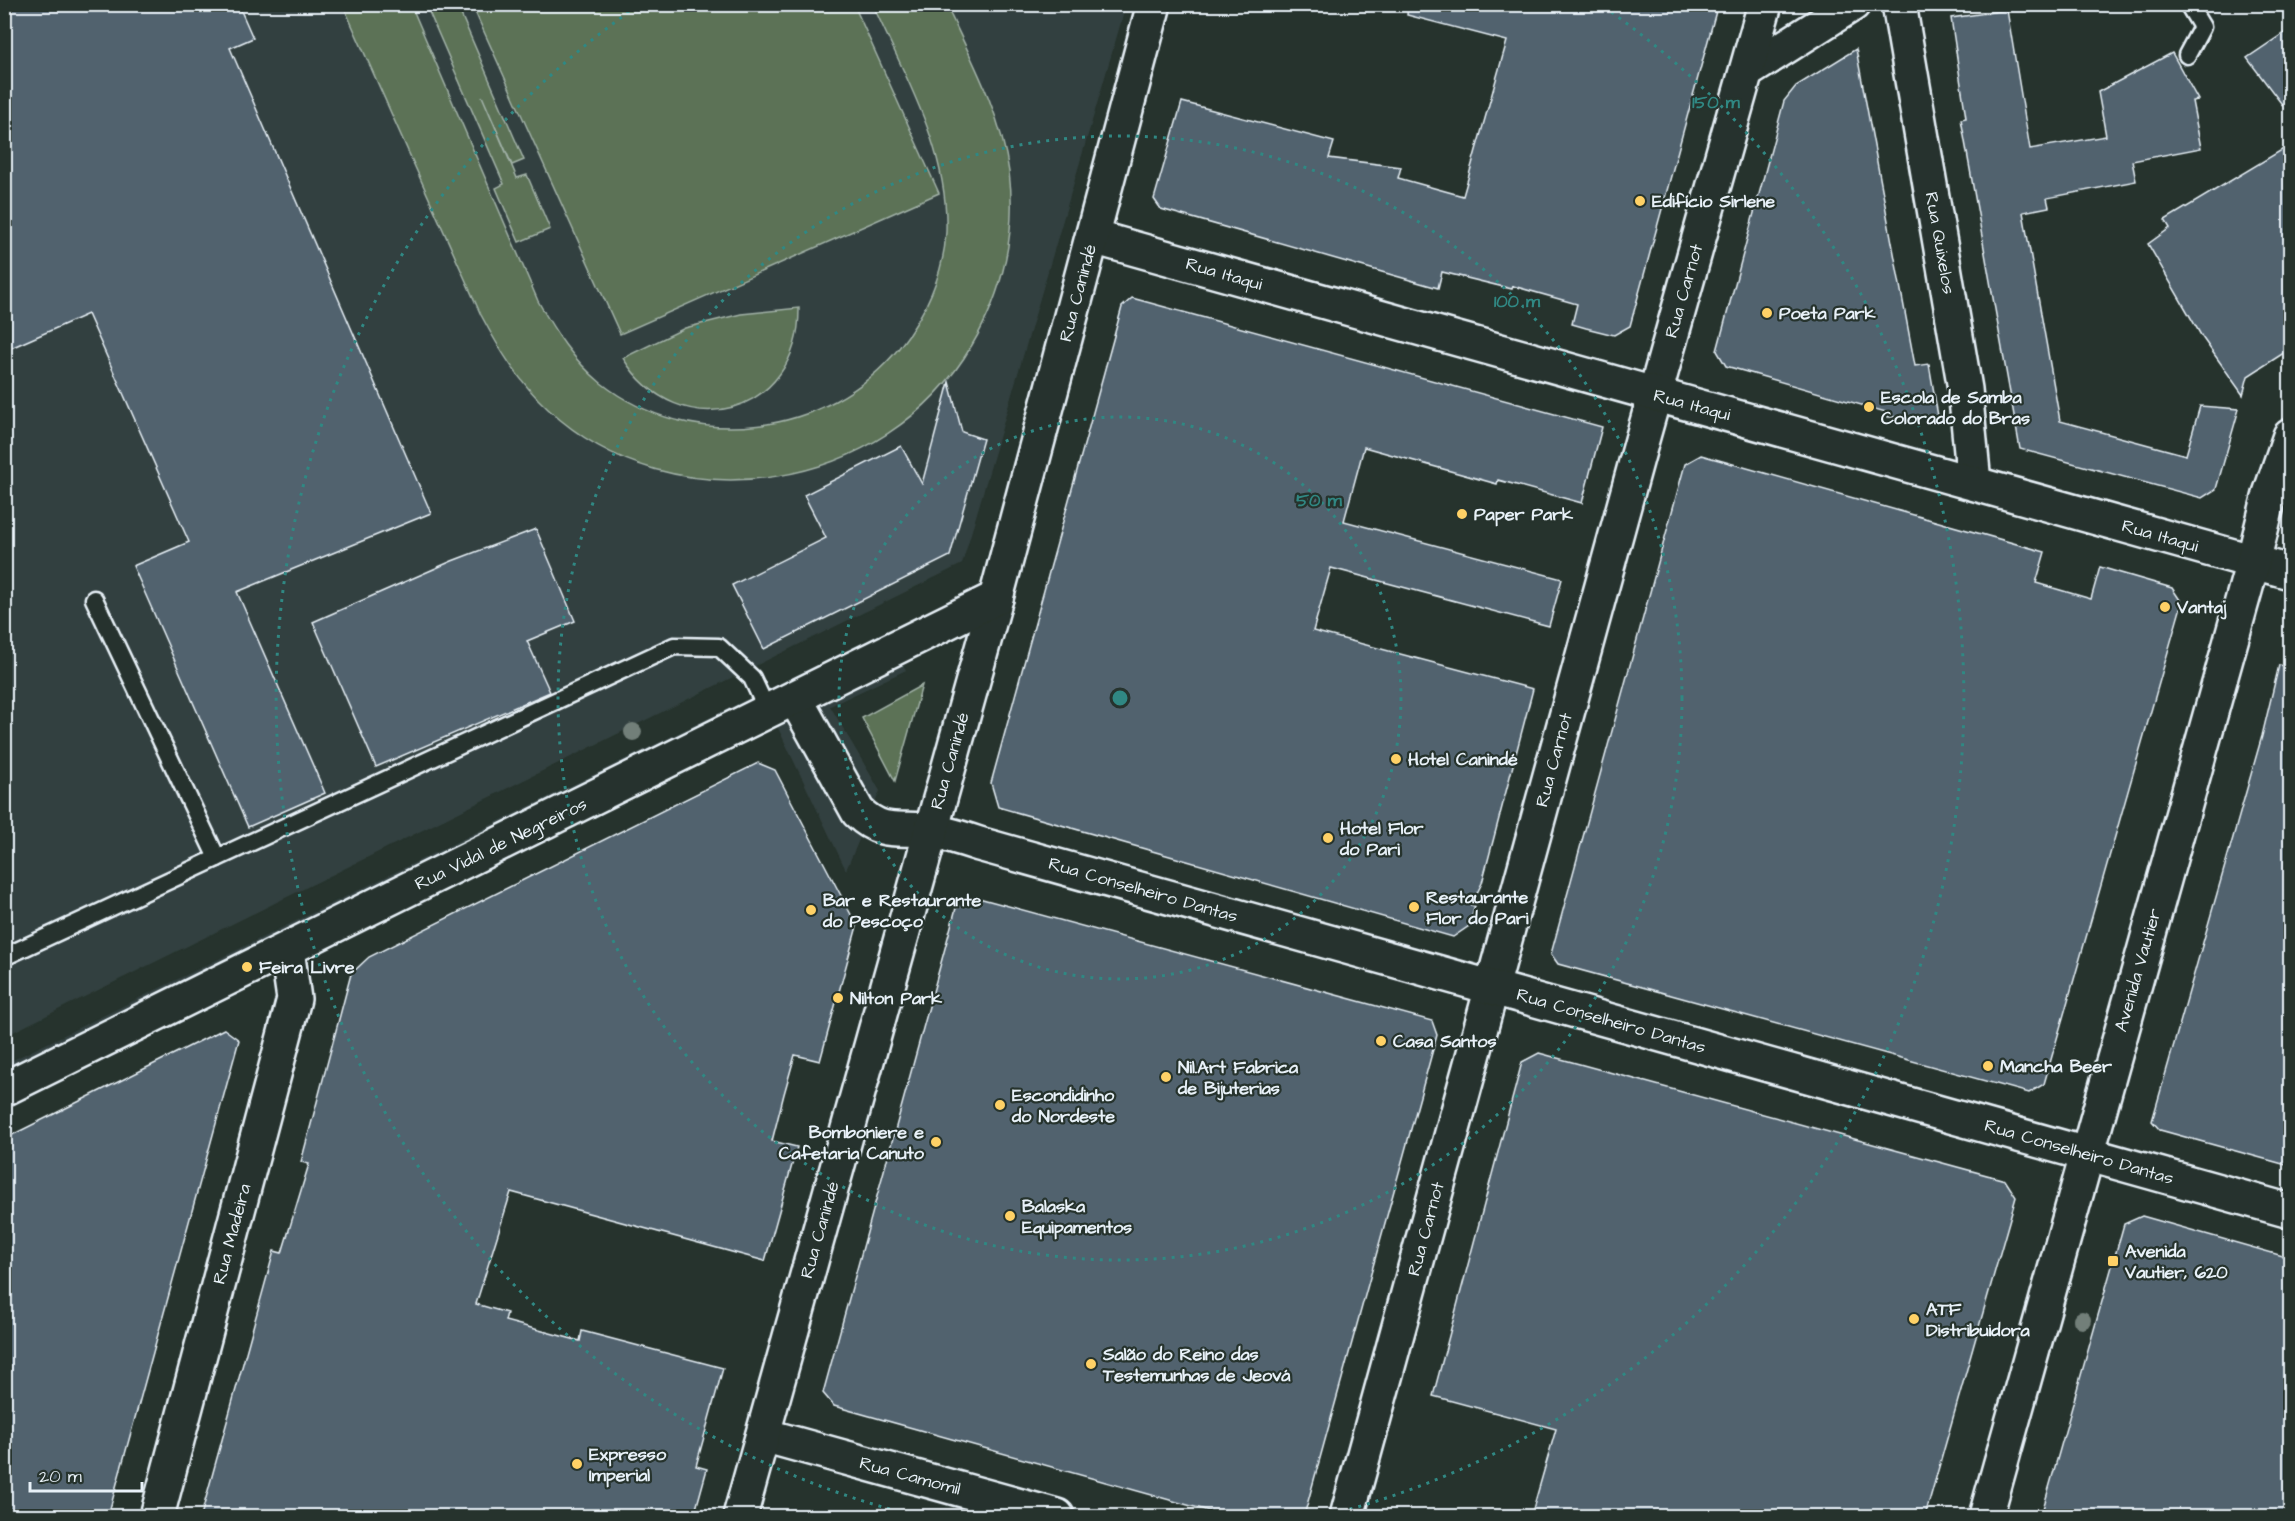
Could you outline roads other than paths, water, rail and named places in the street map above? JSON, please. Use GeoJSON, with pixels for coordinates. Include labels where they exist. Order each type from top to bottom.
{"type":"FeatureCollection","features":[{"type":"Feature","properties":{"kind":"street","name":"Rua Canindé"},"geometry":{"type":"LineString","coordinates":[[740,1516],[996,598],[1154,4]]}},
{"type":"Feature","properties":{"kind":"street","name":"Rua Carnot"},"geometry":{"type":"LineString","coordinates":[[1347,1516],[1654,394],[1749,70],[1766,4]]}},
{"type":"Feature","properties":{"kind":"street"},"geometry":{"type":"LineString","coordinates":[[1749,70],[1852,4]]}},
{"type":"Feature","properties":{"kind":"street","name":"Rua Quixelos"},"geometry":{"type":"LineString","coordinates":[[1899,4],[1965,389],[1974,483]]}},
{"type":"Feature","properties":{"kind":"street","name":"Rua Itaqui"},"geometry":{"type":"LineString","coordinates":[[1093,237],[2290,572]]}},
{"type":"Feature","properties":{"kind":"street","name":"Avenida Vautier"},"geometry":{"type":"LineString","coordinates":[[1986,1516],[2253,562],[2270,494],[2290,436]]}},
{"type":"Feature","properties":{"kind":"street","name":"Rua Vidal de Negreiros"},"geometry":{"type":"LineString","coordinates":[[4,1089],[996,598]]}},
{"type":"Feature","properties":{"kind":"street","name":"Rua Conselheiro Dantas"},"geometry":{"type":"LineString","coordinates":[[781,705],[858,813],[870,824],[889,830],[931,831],[2290,1211]]}},
{"type":"Feature","properties":{"kind":"street","name":"Rua Madeira"},"geometry":{"type":"LineString","coordinates":[[157,1516],[294,999],[287,950]]}},
{"type":"Feature","properties":{"kind":"street","name":"Rua Camomil"},"geometry":{"type":"LineString","coordinates":[[763,1435],[1058,1516]]}},
{"type":"Feature","properties":{"kind":"lane"},"geometry":{"type":"LineString","coordinates":[[2187,55],[2202,27],[2188,4]]}},
{"type":"Feature","properties":{"kind":"lane"},"geometry":{"type":"LineString","coordinates":[[94,599],[217,858]]}},
{"type":"Feature","properties":{"kind":"lane"},"geometry":{"type":"LineString","coordinates":[[4,957],[674,646],[719,647],[781,705]]}},
{"type":"Feature","properties":{"kind":"place","name":"Edifício Sirlene"},"geometry":{"type":"Point","coordinates":[1640,201]}},
{"type":"Feature","properties":{"kind":"place","name":"Poeta Park"},"geometry":{"type":"Point","coordinates":[1767,313]}},
{"type":"Feature","properties":{"kind":"place","name":"Escola de Samba Colorado do Bras"},"geometry":{"type":"Point","coordinates":[1869,407]}},
{"type":"Feature","properties":{"kind":"place","name":"Paper Park"},"geometry":{"type":"Point","coordinates":[1462,514]}},
{"type":"Feature","properties":{"kind":"place","name":"Vantaj"},"geometry":{"type":"Point","coordinates":[2165,607]}},
{"type":"Feature","properties":{"kind":"place","name":"Hotel Canindé"},"geometry":{"type":"Point","coordinates":[1396,759]}},
{"type":"Feature","properties":{"kind":"place","name":"Hotel Flor do Pari"},"geometry":{"type":"Point","coordinates":[1328,838]}},
{"type":"Feature","properties":{"kind":"place","name":"Restaurante Flor do Pari"},"geometry":{"type":"Point","coordinates":[1414,907]}},
{"type":"Feature","properties":{"kind":"place","name":"Bar e Restaurante do Pescoço"},"geometry":{"type":"Point","coordinates":[811,910]}},
{"type":"Feature","properties":{"kind":"place","name":"Feira Livre"},"geometry":{"type":"Point","coordinates":[247,967]}},
{"type":"Feature","properties":{"kind":"place","name":"Nilton Park"},"geometry":{"type":"Point","coordinates":[838,998]}},
{"type":"Feature","properties":{"kind":"place","name":"Casa Santos"},"geometry":{"type":"Point","coordinates":[1381,1041]}},
{"type":"Feature","properties":{"kind":"place","name":"Mancha Beer"},"geometry":{"type":"Point","coordinates":[1988,1066]}},
{"type":"Feature","properties":{"kind":"place","name":"Nil.Art Fabrica de Bijuterias"},"geometry":{"type":"Point","coordinates":[1166,1077]}},
{"type":"Feature","properties":{"kind":"place","name":"Escondidinho do Nordeste"},"geometry":{"type":"Point","coordinates":[1000,1105]}},
{"type":"Feature","properties":{"kind":"place","name":"Bomboniere e Cafetaria Canuto"},"geometry":{"type":"Point","coordinates":[936,1142]}},
{"type":"Feature","properties":{"kind":"place","name":"Balaska Equipamentos"},"geometry":{"type":"Point","coordinates":[1010,1216]}},
{"type":"Feature","properties":{"kind":"place","name":"Avenida Vautier, 620"},"geometry":{"type":"Point","coordinates":[2113,1261]}},
{"type":"Feature","properties":{"kind":"place","name":"ATF Distribuidora"},"geometry":{"type":"Point","coordinates":[1914,1319]}},
{"type":"Feature","properties":{"kind":"place","name":"Salão do Reino das Testemunhas de Jeová"},"geometry":{"type":"Point","coordinates":[1091,1364]}},
{"type":"Feature","properties":{"kind":"place","name":"Expresso Imperial"},"geometry":{"type":"Point","coordinates":[577,1464]}}]}
